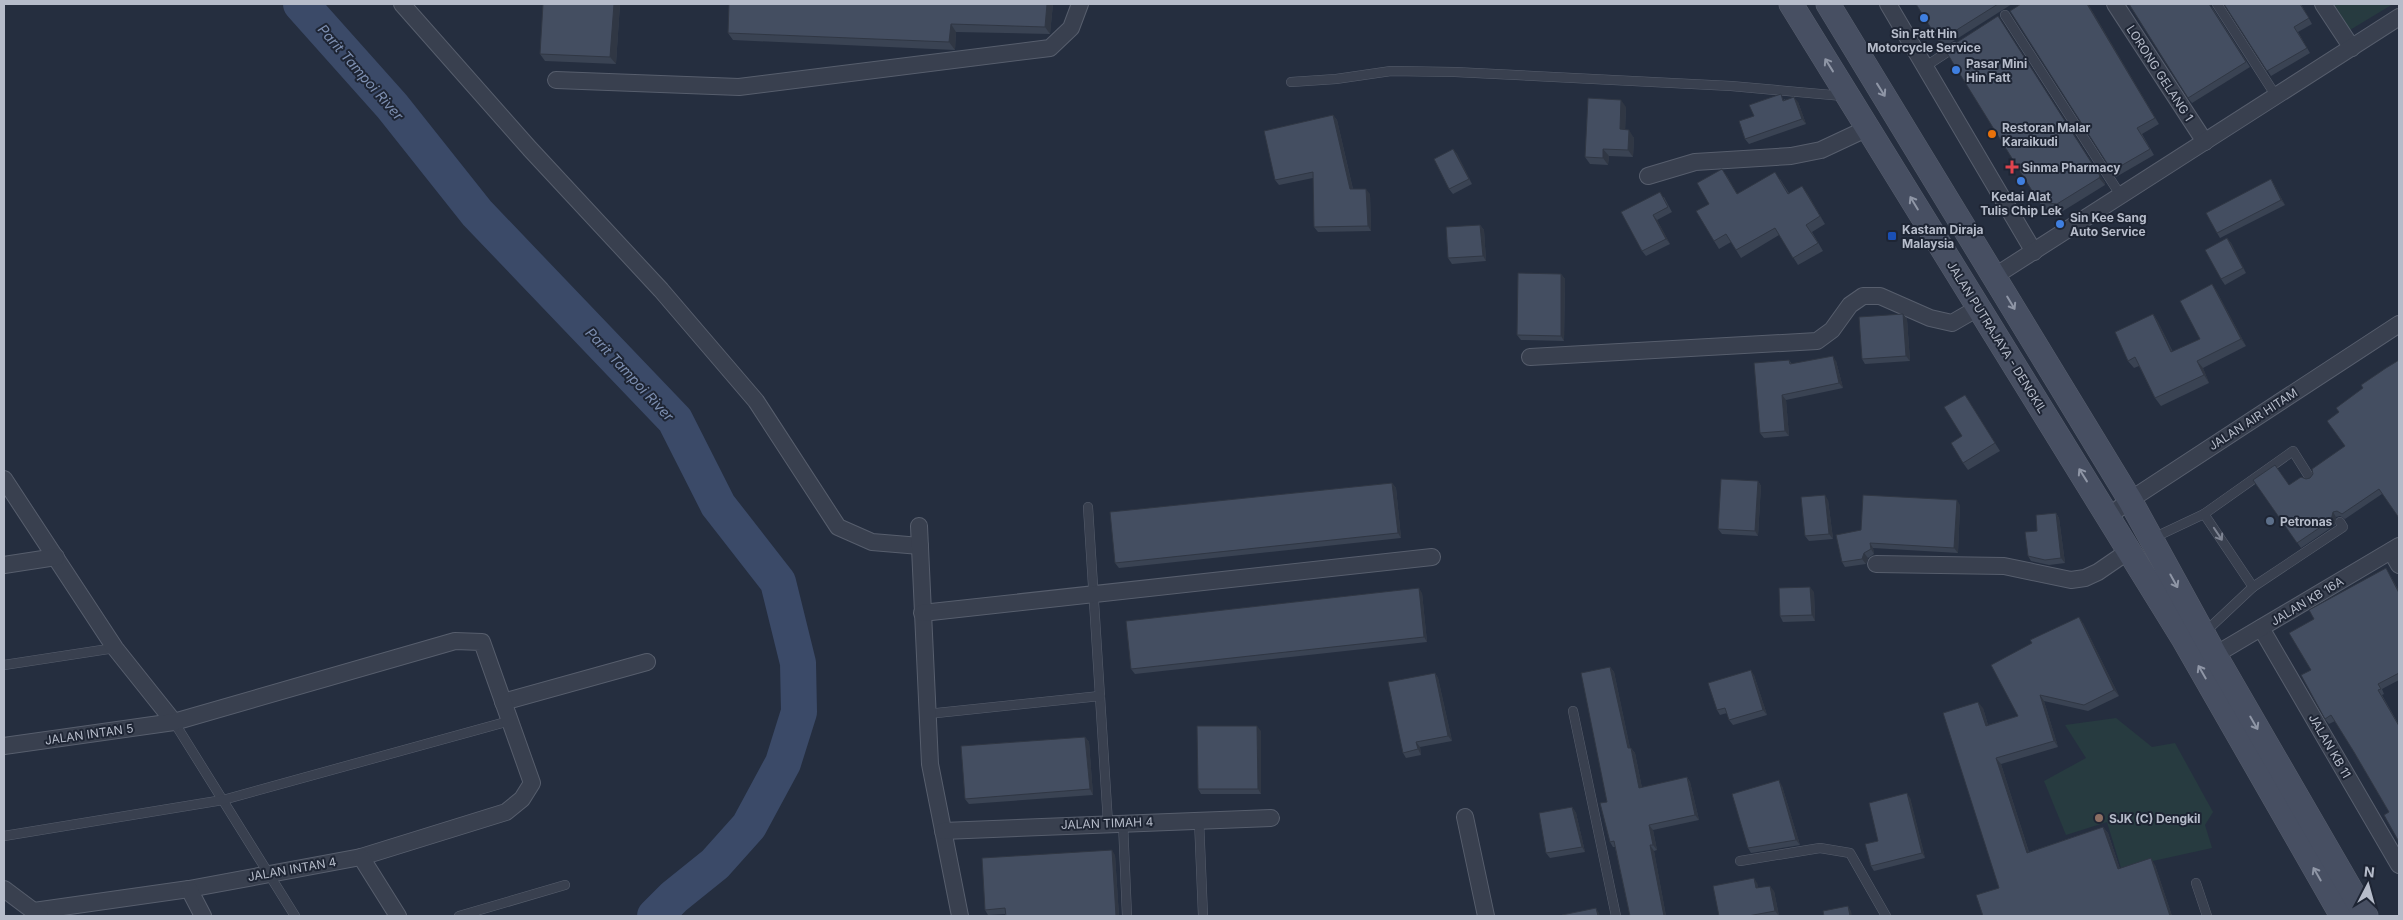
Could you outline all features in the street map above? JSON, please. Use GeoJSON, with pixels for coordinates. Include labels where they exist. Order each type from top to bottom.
{"type":"FeatureCollection","features":[{"type":"Feature","properties":{"kind":"main road","name":"JALAN PUTRAJAYA - DENGKIL"},"geometry":{"type":"LineString","coordinates":[[1791,4],[2130,550],[2189,648],[2342,916]]}},
{"type":"Feature","properties":{"kind":"main road"},"geometry":{"type":"LineString","coordinates":[[1828,4],[1996,276],[2130,500],[2215,655],[2366,916]]}},
{"type":"Feature","properties":{"kind":"street"},"geometry":{"type":"LineString","coordinates":[[402,4],[530,149],[661,290],[756,401],[838,526],[872,542],[920,546]]}},
{"type":"Feature","properties":{"kind":"street"},"geometry":{"type":"LineString","coordinates":[[556,80],[739,88],[1050,48],[1071,28],[1080,4]]}},
{"type":"Feature","properties":{"kind":"street"},"geometry":{"type":"LineString","coordinates":[[1888,4],[2034,252]]}},
{"type":"Feature","properties":{"kind":"street","name":"LORONG GELANG 1"},"geometry":{"type":"LineString","coordinates":[[2115,4],[2205,142]]}},
{"type":"Feature","properties":{"kind":"street"},"geometry":{"type":"LineString","coordinates":[[2323,4],[2352,48]]}},
{"type":"Feature","properties":{"kind":"street"},"geometry":{"type":"LineString","coordinates":[[1996,276],[2352,48],[2397,23]]}},
{"type":"Feature","properties":{"kind":"street"},"geometry":{"type":"LineString","coordinates":[[1648,176],[1695,162],[1791,156],[1821,150],[1868,128]]}},
{"type":"Feature","properties":{"kind":"street"},"geometry":{"type":"LineString","coordinates":[[1530,357],[1817,341],[1832,330],[1850,305],[1862,296],[1880,296],[1930,318],[1952,323],[1978,308]]}},
{"type":"Feature","properties":{"kind":"street","name":"JALAN AIR HITAM"},"geometry":{"type":"LineString","coordinates":[[2109,516],[2130,500],[2399,324]]}},
{"type":"Feature","properties":{"kind":"street"},"geometry":{"type":"LineString","coordinates":[[4,479],[115,648],[174,722]]}},
{"type":"Feature","properties":{"kind":"street"},"geometry":{"type":"LineString","coordinates":[[919,526],[930,764],[960,916]]}},
{"type":"Feature","properties":{"kind":"street"},"geometry":{"type":"LineString","coordinates":[[2395,549],[2399,566]]}},
{"type":"Feature","properties":{"kind":"street","name":"JALAN KB 16A"},"geometry":{"type":"LineString","coordinates":[[2215,655],[2395,549]]}},
{"type":"Feature","properties":{"kind":"street"},"geometry":{"type":"LineString","coordinates":[[1876,564],[2004,566],[2071,580],[2085,578],[2098,572],[2130,550]]}},
{"type":"Feature","properties":{"kind":"street"},"geometry":{"type":"LineString","coordinates":[[922,612],[1432,557]]}},
{"type":"Feature","properties":{"kind":"street"},"geometry":{"type":"LineString","coordinates":[[4,565],[56,558]]}},
{"type":"Feature","properties":{"kind":"street","name":"JALAN KB 11"},"geometry":{"type":"LineString","coordinates":[[2261,628],[2399,865]]}},
{"type":"Feature","properties":{"kind":"street","name":"JALAN INTAN 5"},"geometry":{"type":"LineString","coordinates":[[4,746],[174,722],[455,641],[482,642],[503,702]]}},
{"type":"Feature","properties":{"kind":"street"},"geometry":{"type":"LineString","coordinates":[[508,721],[503,702],[647,662]]}},
{"type":"Feature","properties":{"kind":"street","name":"JALAN INTAN 4"},"geometry":{"type":"LineString","coordinates":[[37,914],[189,889],[361,857],[506,812],[522,799],[532,782],[508,721]]}},
{"type":"Feature","properties":{"kind":"street"},"geometry":{"type":"LineString","coordinates":[[1466,817],[1486,916]]}},
{"type":"Feature","properties":{"kind":"street","name":"JALAN TIMAH 4"},"geometry":{"type":"LineString","coordinates":[[943,831],[1271,818]]}},
{"type":"Feature","properties":{"kind":"street"},"geometry":{"type":"LineString","coordinates":[[361,857],[398,916]]}},
{"type":"Feature","properties":{"kind":"street"},"geometry":{"type":"LineString","coordinates":[[4,889],[37,914]]}},
{"type":"Feature","properties":{"kind":"street"},"geometry":{"type":"LineString","coordinates":[[189,889],[203,916]]}},
{"type":"Feature","properties":{"kind":"lane"},"geometry":{"type":"LineString","coordinates":[[2217,4],[2276,96]]}},
{"type":"Feature","properties":{"kind":"lane"},"geometry":{"type":"LineString","coordinates":[[2004,16],[2121,196]]}},
{"type":"Feature","properties":{"kind":"lane"},"geometry":{"type":"LineString","coordinates":[[1926,66],[1965,41]]}},
{"type":"Feature","properties":{"kind":"lane"},"geometry":{"type":"LineString","coordinates":[[1291,82],[1336,79],[1391,71],[1446,72],[1731,86],[1848,96]]}},
{"type":"Feature","properties":{"kind":"lane"},"geometry":{"type":"LineString","coordinates":[[2151,539],[2204,514],[2293,451],[2310,478]]}},
{"type":"Feature","properties":{"kind":"lane"},"geometry":{"type":"LineString","coordinates":[[1088,507],[1100,696],[1127,916]]}},
{"type":"Feature","properties":{"kind":"lane"},"geometry":{"type":"LineString","coordinates":[[2204,514],[2253,587]]}},
{"type":"Feature","properties":{"kind":"lane"},"geometry":{"type":"LineString","coordinates":[[2203,633],[2253,587],[2343,527],[2340,522]]}},
{"type":"Feature","properties":{"kind":"lane"},"geometry":{"type":"LineString","coordinates":[[4,665],[115,648]]}},
{"type":"Feature","properties":{"kind":"lane"},"geometry":{"type":"LineString","coordinates":[[927,714],[1100,696]]}},
{"type":"Feature","properties":{"kind":"lane"},"geometry":{"type":"LineString","coordinates":[[1573,711],[1616,916]]}},
{"type":"Feature","properties":{"kind":"lane"},"geometry":{"type":"LineString","coordinates":[[4,836],[223,800],[508,721]]}},
{"type":"Feature","properties":{"kind":"lane"},"geometry":{"type":"LineString","coordinates":[[174,722],[295,916]]}},
{"type":"Feature","properties":{"kind":"lane"},"geometry":{"type":"LineString","coordinates":[[1199,820],[1203,916]]}},
{"type":"Feature","properties":{"kind":"lane"},"geometry":{"type":"LineString","coordinates":[[1740,861],[1820,848],[1850,852],[1886,916]]}},
{"type":"Feature","properties":{"kind":"lane"},"geometry":{"type":"LineString","coordinates":[[2196,883],[2207,916]]}},
{"type":"Feature","properties":{"kind":"lane"},"geometry":{"type":"LineString","coordinates":[[459,916],[565,885]]}},
{"type":"Feature","properties":{"kind":"green space"},"geometry":{"type":"Polygon","coordinates":[[[2334,4],[2393,4],[2350,30],[2334,4]]]}},
{"type":"Feature","properties":{"kind":"green space"},"geometry":{"type":"Polygon","coordinates":[[[2116,718],[2152,747],[2175,743],[2213,812],[2205,825],[2212,848],[2121,868],[2107,822],[2066,835],[2044,781],[2086,758],[2065,725],[2116,718]]]}},
{"type":"Feature","properties":{"kind":"building"},"geometry":{"type":"Polygon","coordinates":[[[543,4],[614,4],[610,57],[540,54],[543,4]]]}},
{"type":"Feature","properties":{"kind":"building"},"geometry":{"type":"Polygon","coordinates":[[[729,4],[1047,4],[1045,27],[951,24],[949,42],[728,33],[729,4]]]}},
{"type":"Feature","properties":{"kind":"building"},"geometry":{"type":"Polygon","coordinates":[[[1916,4],[1998,4],[1939,41],[1916,4]]]}},
{"type":"Feature","properties":{"kind":"building"},"geometry":{"type":"Polygon","coordinates":[[[2021,4],[2087,4],[2155,118],[2137,128],[2150,149],[2112,171],[2010,11],[2021,4]]]}},
{"type":"Feature","properties":{"kind":"building"},"geometry":{"type":"Polygon","coordinates":[[[2129,4],[2209,4],[2246,62],[2188,98],[2129,4]]]}},
{"type":"Feature","properties":{"kind":"building"},"geometry":{"type":"Polygon","coordinates":[[[2224,4],[2300,4],[2309,18],[2294,27],[2307,48],[2267,71],[2224,4]]]}},
{"type":"Feature","properties":{"kind":"building"},"geometry":{"type":"Polygon","coordinates":[[[1998,16],[2100,176],[2057,204],[2039,202],[1945,50],[1998,16]]]}},
{"type":"Feature","properties":{"kind":"building"},"geometry":{"type":"Polygon","coordinates":[[[1781,94],[1783,101],[1794,97],[1802,119],[1745,139],[1739,121],[1754,116],[1749,105],[1781,94]]]}},
{"type":"Feature","properties":{"kind":"building"},"geometry":{"type":"Polygon","coordinates":[[[1588,98],[1621,100],[1620,129],[1629,130],[1628,150],[1603,149],[1603,158],[1585,157],[1588,98]]]}},
{"type":"Feature","properties":{"kind":"building"},"geometry":{"type":"Polygon","coordinates":[[[1333,115],[1350,189],[1366,189],[1368,226],[1314,227],[1313,172],[1275,180],[1264,131],[1333,115]]]}},
{"type":"Feature","properties":{"kind":"building"},"geometry":{"type":"Polygon","coordinates":[[[1453,149],[1469,179],[1449,189],[1434,159],[1453,149]]]}},
{"type":"Feature","properties":{"kind":"building"},"geometry":{"type":"Polygon","coordinates":[[[1722,169],[1737,194],[1775,172],[1788,194],[1802,186],[1820,216],[1806,225],[1818,243],[1793,258],[1775,228],[1736,250],[1726,234],[1714,241],[1696,211],[1709,204],[1697,183],[1722,169]]]}},
{"type":"Feature","properties":{"kind":"building"},"geometry":{"type":"Polygon","coordinates":[[[2271,179],[2281,200],[2217,233],[2206,213],[2271,179]]]}},
{"type":"Feature","properties":{"kind":"building"},"geometry":{"type":"Polygon","coordinates":[[[1660,192],[1668,207],[1653,215],[1666,239],[1642,251],[1621,212],[1660,192]]]}},
{"type":"Feature","properties":{"kind":"building"},"geometry":{"type":"Polygon","coordinates":[[[1480,225],[1483,256],[1448,258],[1446,227],[1480,225]]]}},
{"type":"Feature","properties":{"kind":"building"},"geometry":{"type":"Polygon","coordinates":[[[2227,238],[2243,268],[2221,279],[2205,250],[2227,238]]]}},
{"type":"Feature","properties":{"kind":"building"},"geometry":{"type":"Polygon","coordinates":[[[1518,273],[1561,274],[1561,336],[1517,335],[1518,273]]]}},
{"type":"Feature","properties":{"kind":"building"},"geometry":{"type":"Polygon","coordinates":[[[2212,284],[2241,339],[2197,361],[2204,375],[2155,398],[2135,357],[2128,361],[2115,332],[2153,314],[2171,352],[2200,339],[2180,301],[2212,284]]]}},
{"type":"Feature","properties":{"kind":"building"},"geometry":{"type":"Polygon","coordinates":[[[1903,314],[1906,356],[1862,359],[1859,317],[1903,314]]]}},
{"type":"Feature","properties":{"kind":"building"},"geometry":{"type":"Polygon","coordinates":[[[1833,356],[1839,383],[1782,395],[1785,431],[1760,433],[1754,363],[1789,360],[1790,364],[1833,356]]]}},
{"type":"Feature","properties":{"kind":"building"},"geometry":{"type":"Polygon","coordinates":[[[2399,360],[2399,518],[2379,489],[2342,514],[2337,511],[2333,512],[2331,520],[2297,543],[2253,480],[2275,465],[2289,485],[2301,477],[2310,478],[2313,474],[2312,469],[2345,446],[2327,421],[2339,412],[2336,408],[2363,388],[2361,385],[2399,360]]]}},
{"type":"Feature","properties":{"kind":"building"},"geometry":{"type":"Polygon","coordinates":[[[1965,395],[1995,443],[1963,463],[1951,443],[1962,436],[1944,407],[1965,395]]]}},
{"type":"Feature","properties":{"kind":"building"},"geometry":{"type":"Polygon","coordinates":[[[1721,479],[1758,481],[1755,531],[1718,529],[1721,479]]]}},
{"type":"Feature","properties":{"kind":"building"},"geometry":{"type":"Polygon","coordinates":[[[1392,483],[1398,533],[1115,563],[1110,512],[1392,483]]]}},
{"type":"Feature","properties":{"kind":"building"},"geometry":{"type":"Polygon","coordinates":[[[1825,495],[1829,534],[1805,536],[1801,497],[1825,495]]]}},
{"type":"Feature","properties":{"kind":"building"},"geometry":{"type":"Polygon","coordinates":[[[1863,495],[1957,500],[1954,548],[1870,543],[1871,549],[1864,553],[1862,559],[1842,562],[1836,535],[1861,530],[1863,495]]]}},
{"type":"Feature","properties":{"kind":"building"},"geometry":{"type":"Polygon","coordinates":[[[2056,513],[2061,558],[2045,560],[2028,556],[2025,532],[2037,531],[2036,515],[2056,513]]]}},
{"type":"Feature","properties":{"kind":"building"},"geometry":{"type":"Polygon","coordinates":[[[2386,568],[2399,593],[2399,673],[2378,684],[2381,689],[2378,690],[2399,726],[2399,842],[2384,815],[2389,812],[2354,752],[2331,715],[2325,719],[2301,675],[2311,670],[2289,633],[2314,619],[2309,610],[2386,568]]]}},
{"type":"Feature","properties":{"kind":"building"},"geometry":{"type":"Polygon","coordinates":[[[1810,587],[1812,615],[1780,616],[1779,588],[1810,587]]]}},
{"type":"Feature","properties":{"kind":"building"},"geometry":{"type":"Polygon","coordinates":[[[1419,588],[1424,637],[1131,669],[1126,621],[1419,588]]]}},
{"type":"Feature","properties":{"kind":"building"},"geometry":{"type":"Polygon","coordinates":[[[2079,617],[2114,690],[2084,705],[2040,695],[2054,741],[1996,758],[2027,853],[2103,827],[2118,869],[2151,858],[2170,916],[1983,916],[1976,895],[1999,888],[1943,713],[1978,702],[1986,726],[2018,716],[1991,665],[2032,643],[2030,640],[2079,617]]]}},
{"type":"Feature","properties":{"kind":"building"},"geometry":{"type":"Polygon","coordinates":[[[1610,667],[1628,748],[1631,748],[1639,788],[1687,777],[1695,815],[1649,825],[1653,845],[1650,845],[1664,916],[1630,916],[1614,841],[1610,842],[1600,803],[1607,802],[1581,673],[1610,667]]]}},
{"type":"Feature","properties":{"kind":"building"},"geometry":{"type":"Polygon","coordinates":[[[1751,670],[1763,710],[1729,720],[1725,708],[1717,710],[1708,683],[1751,670]]]}},
{"type":"Feature","properties":{"kind":"building"},"geometry":{"type":"Polygon","coordinates":[[[1435,673],[1448,736],[1416,742],[1418,749],[1403,753],[1388,682],[1435,673]]]}},
{"type":"Feature","properties":{"kind":"building"},"geometry":{"type":"Polygon","coordinates":[[[1197,726],[1257,726],[1258,789],[1198,789],[1197,726]]]}},
{"type":"Feature","properties":{"kind":"building"},"geometry":{"type":"Polygon","coordinates":[[[1085,737],[1090,789],[965,799],[961,746],[1085,737]]]}},
{"type":"Feature","properties":{"kind":"building"},"geometry":{"type":"Polygon","coordinates":[[[1779,780],[1796,840],[1748,848],[1732,794],[1779,780]]]}},
{"type":"Feature","properties":{"kind":"building"},"geometry":{"type":"Polygon","coordinates":[[[1907,793],[1922,853],[1871,866],[1865,844],[1878,841],[1869,803],[1907,793]]]}},
{"type":"Feature","properties":{"kind":"building"},"geometry":{"type":"Polygon","coordinates":[[[1572,807],[1582,847],[1546,853],[1539,813],[1572,807]]]}},
{"type":"Feature","properties":{"kind":"building"},"geometry":{"type":"Polygon","coordinates":[[[1112,850],[1116,916],[1006,916],[1005,908],[985,910],[982,858],[1112,850]]]}},
{"type":"Feature","properties":{"kind":"building"},"geometry":{"type":"Polygon","coordinates":[[[1754,878],[1756,888],[1770,886],[1775,911],[1748,916],[1719,916],[1713,886],[1754,878]]]}},
{"type":"Feature","properties":{"kind":"building"},"geometry":{"type":"Polygon","coordinates":[[[1848,906],[1850,916],[1824,916],[1823,911],[1848,906]]]}},
{"type":"Feature","properties":{"kind":"building"},"geometry":{"type":"Polygon","coordinates":[[[1596,908],[1598,916],[1562,916],[1562,915],[1596,908]]]}},
{"type":"Feature","properties":{"kind":"waterway","name":"Parit Tampoi River"},"geometry":{"type":"LineString","coordinates":[[301,4],[392,106],[477,213],[675,420],[718,505],[778,582],[798,663],[799,712],[783,763],[749,826],[715,864],[674,897],[655,916]]}},
{"type":"Feature","properties":{"kind":"place","name":"Sin Fatt Hin Motorcycle Service"},"geometry":{"type":"Point","coordinates":[1924,18]}},
{"type":"Feature","properties":{"kind":"place","name":"Pasar Mini Hin Fatt"},"geometry":{"type":"Point","coordinates":[1956,70]}},
{"type":"Feature","properties":{"kind":"place","name":"Restoran Malar Karaikudi"},"geometry":{"type":"Point","coordinates":[1992,134]}},
{"type":"Feature","properties":{"kind":"place","name":"Sinma Pharmacy"},"geometry":{"type":"Point","coordinates":[2012,167]}},
{"type":"Feature","properties":{"kind":"place","name":"Kedai Alat Tulis Chip Lek"},"geometry":{"type":"Point","coordinates":[2021,181]}},
{"type":"Feature","properties":{"kind":"place","name":"Sin Kee Sang Auto Service"},"geometry":{"type":"Point","coordinates":[2060,224]}},
{"type":"Feature","properties":{"kind":"place","name":"Kastam Diraja Malaysia"},"geometry":{"type":"Point","coordinates":[1892,236]}},
{"type":"Feature","properties":{"kind":"place","name":"Petronas"},"geometry":{"type":"Point","coordinates":[2270,521]}},
{"type":"Feature","properties":{"kind":"place","name":"SJK (C) Dengkil"},"geometry":{"type":"Point","coordinates":[2099,818]}}]}
